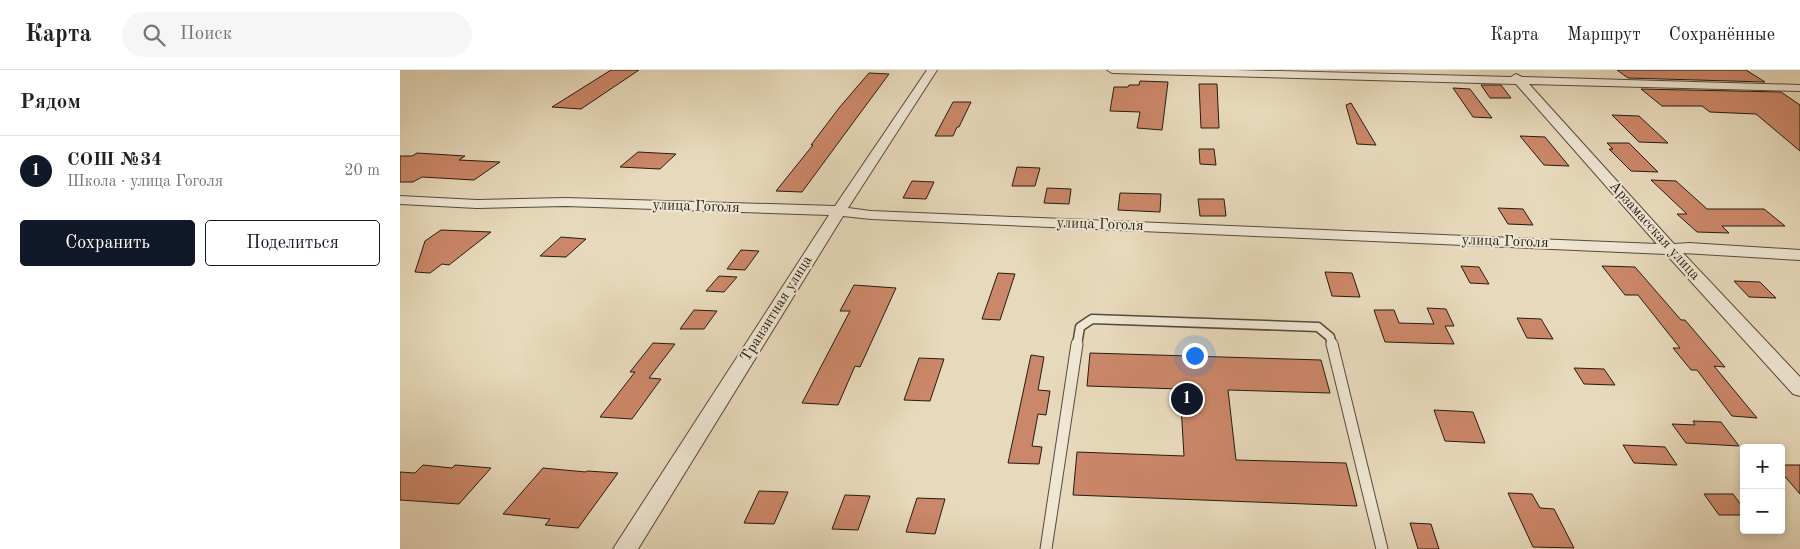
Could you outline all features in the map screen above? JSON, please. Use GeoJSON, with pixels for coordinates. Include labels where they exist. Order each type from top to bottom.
{"type":"FeatureCollection","features":[{"type":"Feature","properties":{"kind":"street","name":"Транзитная улица"},"geometry":{"type":"LineString","coordinates":[[625,549],[839,211],[932,70]]}},
{"type":"Feature","properties":{"kind":"street"},"geometry":{"type":"LineString","coordinates":[[1112,70],[1515,75],[1800,88]]}},
{"type":"Feature","properties":{"kind":"street","name":"Арзамасская улица"},"geometry":{"type":"LineString","coordinates":[[1515,75],[1670,249],[1800,389]]}},
{"type":"Feature","properties":{"kind":"street","name":"улица Гоголя"},"geometry":{"type":"LineString","coordinates":[[400,200],[477,204],[566,202],[839,211],[871,215],[1670,249],[1689,248],[1800,255]]}},
{"type":"Feature","properties":{"kind":"lane"},"geometry":{"type":"LineString","coordinates":[[1046,549],[1080,327],[1092,319],[1318,328],[1325,331],[1330,336],[1382,549]]}},
{"type":"Feature","properties":{"kind":"building"},"geometry":{"type":"Polygon","coordinates":[[[611,70],[639,70],[581,109],[552,107],[611,70]]]}},
{"type":"Feature","properties":{"kind":"building"},"geometry":{"type":"Polygon","coordinates":[[[1617,70],[1746,70],[1765,82],[1628,78],[1617,70]]]}},
{"type":"Feature","properties":{"kind":"building"},"geometry":{"type":"Polygon","coordinates":[[[869,73],[889,74],[802,192],[776,191],[813,145],[811,145],[839,108],[869,73]]]}},
{"type":"Feature","properties":{"kind":"building"},"geometry":{"type":"Polygon","coordinates":[[[1140,81],[1168,82],[1162,130],[1137,128],[1140,112],[1110,111],[1114,87],[1139,85],[1140,81]]]}},
{"type":"Feature","properties":{"kind":"building"},"geometry":{"type":"Polygon","coordinates":[[[1199,84],[1217,84],[1219,128],[1201,128],[1199,84]]]}},
{"type":"Feature","properties":{"kind":"building"},"geometry":{"type":"Polygon","coordinates":[[[1481,85],[1501,85],[1511,98],[1490,98],[1481,85]]]}},
{"type":"Feature","properties":{"kind":"building"},"geometry":{"type":"Polygon","coordinates":[[[1453,88],[1470,89],[1492,118],[1473,117],[1453,88]]]}},
{"type":"Feature","properties":{"kind":"building"},"geometry":{"type":"Polygon","coordinates":[[[1641,89],[1781,92],[1800,105],[1800,151],[1756,114],[1710,112],[1702,106],[1662,106],[1641,89]]]}},
{"type":"Feature","properties":{"kind":"building"},"geometry":{"type":"Polygon","coordinates":[[[953,102],[971,102],[953,136],[935,136],[953,102]]]}},
{"type":"Feature","properties":{"kind":"building"},"geometry":{"type":"Polygon","coordinates":[[[1351,103],[1376,145],[1357,144],[1346,105],[1351,103]]]}},
{"type":"Feature","properties":{"kind":"building"},"geometry":{"type":"Polygon","coordinates":[[[1612,115],[1639,116],[1668,143],[1639,142],[1612,115]]]}},
{"type":"Feature","properties":{"kind":"building"},"geometry":{"type":"Polygon","coordinates":[[[1520,136],[1545,137],[1569,166],[1544,165],[1520,136]]]}},
{"type":"Feature","properties":{"kind":"building"},"geometry":{"type":"Polygon","coordinates":[[[1607,143],[1629,143],[1658,172],[1631,171],[1609,149],[1613,149],[1607,143]]]}},
{"type":"Feature","properties":{"kind":"building"},"geometry":{"type":"Polygon","coordinates":[[[1199,149],[1214,149],[1216,165],[1200,164],[1199,149]]]}},
{"type":"Feature","properties":{"kind":"building"},"geometry":{"type":"Polygon","coordinates":[[[638,152],[676,154],[660,169],[620,167],[638,152]]]}},
{"type":"Feature","properties":{"kind":"building"},"geometry":{"type":"Polygon","coordinates":[[[417,153],[465,156],[459,160],[500,162],[474,180],[422,177],[413,182],[400,182],[400,156],[412,156],[417,153]]]}},
{"type":"Feature","properties":{"kind":"building"},"geometry":{"type":"Polygon","coordinates":[[[1017,167],[1040,168],[1035,186],[1012,186],[1017,167]]]}},
{"type":"Feature","properties":{"kind":"building"},"geometry":{"type":"Polygon","coordinates":[[[1651,180],[1676,181],[1707,209],[1764,209],[1785,226],[1722,226],[1729,233],[1697,232],[1677,214],[1687,214],[1651,180]]]}},
{"type":"Feature","properties":{"kind":"building"},"geometry":{"type":"Polygon","coordinates":[[[912,181],[934,182],[926,199],[903,198],[912,181]]]}},
{"type":"Feature","properties":{"kind":"building"},"geometry":{"type":"Polygon","coordinates":[[[1047,188],[1071,189],[1069,204],[1044,203],[1047,188]]]}},
{"type":"Feature","properties":{"kind":"building"},"geometry":{"type":"Polygon","coordinates":[[[1120,193],[1161,194],[1160,212],[1118,210],[1120,193]]]}},
{"type":"Feature","properties":{"kind":"building"},"geometry":{"type":"Polygon","coordinates":[[[1198,199],[1224,199],[1226,216],[1200,216],[1198,199]]]}},
{"type":"Feature","properties":{"kind":"building"},"geometry":{"type":"Polygon","coordinates":[[[1498,208],[1523,209],[1533,225],[1508,224],[1498,208]]]}},
{"type":"Feature","properties":{"kind":"building"},"geometry":{"type":"Polygon","coordinates":[[[441,230],[491,232],[449,265],[442,264],[430,273],[415,272],[425,241],[441,230]]]}},
{"type":"Feature","properties":{"kind":"building"},"geometry":{"type":"Polygon","coordinates":[[[561,237],[586,239],[566,257],[540,256],[561,237]]]}},
{"type":"Feature","properties":{"kind":"building"},"geometry":{"type":"Polygon","coordinates":[[[741,250],[759,251],[745,270],[727,269],[741,250]]]}},
{"type":"Feature","properties":{"kind":"building"},"geometry":{"type":"Polygon","coordinates":[[[1461,266],[1479,267],[1489,284],[1470,283],[1461,266]]]}},
{"type":"Feature","properties":{"kind":"building"},"geometry":{"type":"Polygon","coordinates":[[[1602,266],[1635,267],[1681,320],[1685,320],[1725,367],[1714,366],[1757,418],[1732,416],[1697,370],[1691,370],[1673,348],[1680,348],[1638,295],[1625,295],[1602,266]]]}},
{"type":"Feature","properties":{"kind":"building"},"geometry":{"type":"Polygon","coordinates":[[[1325,272],[1352,273],[1360,297],[1332,296],[1325,272]]]}},
{"type":"Feature","properties":{"kind":"building"},"geometry":{"type":"Polygon","coordinates":[[[998,273],[1015,274],[1000,320],[982,319],[998,273]]]}},
{"type":"Feature","properties":{"kind":"building"},"geometry":{"type":"Polygon","coordinates":[[[719,276],[737,277],[724,292],[706,291],[719,276]]]}},
{"type":"Feature","properties":{"kind":"building"},"geometry":{"type":"Polygon","coordinates":[[[1734,281],[1760,282],[1776,298],[1749,297],[1734,281]]]}},
{"type":"Feature","properties":{"kind":"building"},"geometry":{"type":"Polygon","coordinates":[[[854,285],[896,288],[860,367],[855,366],[838,405],[802,403],[850,311],[840,311],[854,285]]]}},
{"type":"Feature","properties":{"kind":"building"},"geometry":{"type":"Polygon","coordinates":[[[1427,308],[1446,309],[1454,326],[1445,326],[1454,344],[1385,342],[1374,310],[1394,310],[1399,323],[1434,324],[1427,308]]]}},
{"type":"Feature","properties":{"kind":"building"},"geometry":{"type":"Polygon","coordinates":[[[694,310],[717,311],[704,329],[680,329],[694,310]]]}},
{"type":"Feature","properties":{"kind":"building"},"geometry":{"type":"Polygon","coordinates":[[[1517,318],[1541,319],[1553,339],[1527,338],[1517,318]]]}},
{"type":"Feature","properties":{"kind":"building"},"geometry":{"type":"Polygon","coordinates":[[[653,343],[675,344],[649,378],[661,379],[632,419],[600,417],[635,372],[630,372],[653,343]]]}},
{"type":"Feature","properties":{"kind":"building"},"geometry":{"type":"Polygon","coordinates":[[[1090,353],[1321,360],[1330,393],[1228,390],[1236,460],[1346,463],[1357,506],[1073,495],[1077,452],[1184,456],[1180,389],[1087,386],[1090,353]]]}},
{"type":"Feature","properties":{"kind":"building"},"geometry":{"type":"Polygon","coordinates":[[[1031,355],[1044,357],[1038,390],[1050,391],[1046,415],[1038,414],[1032,446],[1042,447],[1039,464],[1008,463],[1031,355]]]}},
{"type":"Feature","properties":{"kind":"building"},"geometry":{"type":"Polygon","coordinates":[[[919,358],[944,359],[930,401],[904,400],[919,358]]]}},
{"type":"Feature","properties":{"kind":"building"},"geometry":{"type":"Polygon","coordinates":[[[1574,368],[1604,369],[1615,385],[1584,384],[1574,368]]]}},
{"type":"Feature","properties":{"kind":"building"},"geometry":{"type":"Polygon","coordinates":[[[1434,410],[1473,412],[1485,443],[1445,441],[1434,410]]]}},
{"type":"Feature","properties":{"kind":"building"},"geometry":{"type":"Polygon","coordinates":[[[1693,421],[1721,422],[1739,446],[1686,443],[1672,424],[1695,425],[1693,421]]]}},
{"type":"Feature","properties":{"kind":"building"},"geometry":{"type":"Polygon","coordinates":[[[1623,445],[1665,447],[1677,465],[1634,463],[1623,445]]]}},
{"type":"Feature","properties":{"kind":"building"},"geometry":{"type":"Polygon","coordinates":[[[423,465],[452,468],[455,465],[491,468],[459,504],[400,500],[400,472],[415,473],[423,465]]]}},
{"type":"Feature","properties":{"kind":"building"},"geometry":{"type":"Polygon","coordinates":[[[1785,465],[1800,465],[1800,494],[1785,477],[1785,465]]]}},
{"type":"Feature","properties":{"kind":"building"},"geometry":{"type":"Polygon","coordinates":[[[543,468],[618,473],[578,528],[545,525],[550,519],[503,514],[543,468]]]}},
{"type":"Feature","properties":{"kind":"building"},"geometry":{"type":"Polygon","coordinates":[[[759,491],[788,492],[774,524],[744,523],[759,491]]]}},
{"type":"Feature","properties":{"kind":"building"},"geometry":{"type":"Polygon","coordinates":[[[1508,493],[1532,494],[1540,508],[1554,509],[1574,548],[1533,547],[1508,493]]]}},
{"type":"Feature","properties":{"kind":"building"},"geometry":{"type":"Polygon","coordinates":[[[1704,494],[1733,494],[1740,504],[1740,515],[1719,515],[1704,494]]]}},
{"type":"Feature","properties":{"kind":"building"},"geometry":{"type":"Polygon","coordinates":[[[845,495],[870,496],[858,530],[832,529],[845,495]]]}},
{"type":"Feature","properties":{"kind":"building"},"geometry":{"type":"Polygon","coordinates":[[[917,498],[945,499],[935,534],[906,532],[917,498]]]}},
{"type":"Feature","properties":{"kind":"building"},"geometry":{"type":"Polygon","coordinates":[[[1410,523],[1431,524],[1439,549],[1418,549],[1410,523]]]}},
{"type":"Feature","properties":{"kind":"place","name":"СОШ №34"},"geometry":{"type":"Point","coordinates":[1187,399]}}]}
